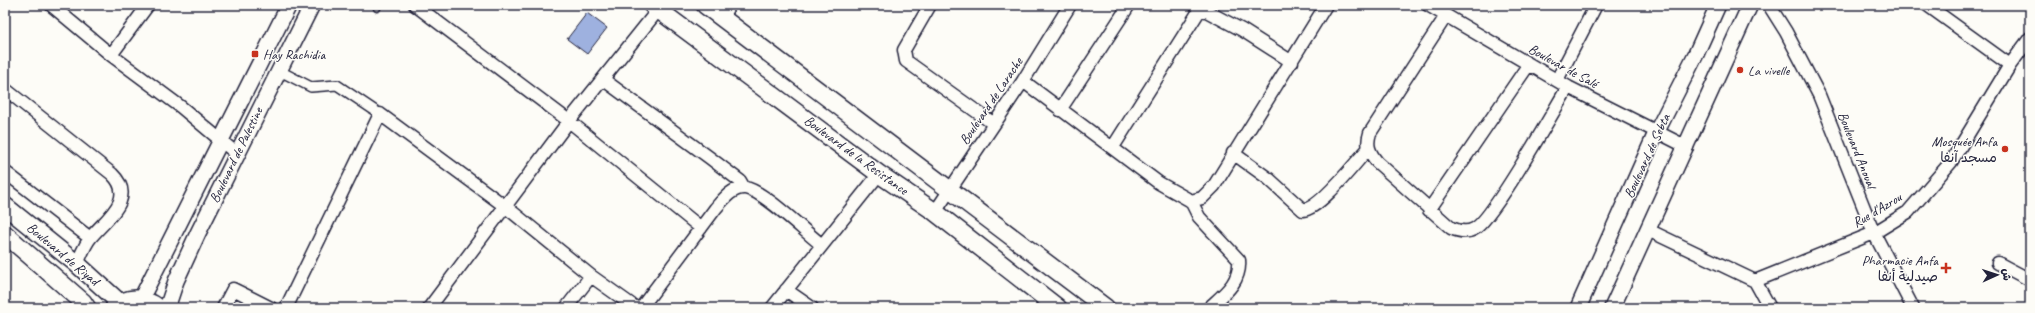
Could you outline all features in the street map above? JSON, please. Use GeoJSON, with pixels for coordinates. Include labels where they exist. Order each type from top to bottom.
{"type":"FeatureCollection","features":[{"type":"Feature","properties":{"kind":"main road","name":"Boulevard de la Resistance"},"geometry":{"type":"LineString","coordinates":[[705,5],[725,11],[949,190],[1106,308]]}},
{"type":"Feature","properties":{"kind":"main road","name":"Boulevard de la Resistance"},"geometry":{"type":"LineString","coordinates":[[655,7],[879,174],[935,212],[1058,308]]}},
{"type":"Feature","properties":{"kind":"main road","name":"Boulevard de Riyad"},"geometry":{"type":"LineString","coordinates":[[5,206],[77,264],[117,305]]}},
{"type":"Feature","properties":{"kind":"main road","name":"Boulevard de Riyad"},"geometry":{"type":"LineString","coordinates":[[5,234],[83,302],[87,308]]}},
{"type":"Feature","properties":{"kind":"main road"},"geometry":{"type":"LineString","coordinates":[[117,305],[130,299],[141,299],[151,302],[159,308]]}},
{"type":"Feature","properties":{"kind":"street"},"geometry":{"type":"LineString","coordinates":[[51,5],[111,55],[181,107],[237,154]]}},
{"type":"Feature","properties":{"kind":"street"},"geometry":{"type":"LineString","coordinates":[[111,55],[148,5]]}},
{"type":"Feature","properties":{"kind":"street","name":"Boulevard de Palestine"},"geometry":{"type":"LineString","coordinates":[[141,299],[289,5]]}},
{"type":"Feature","properties":{"kind":"street","name":"Boulevard de Palestine"},"geometry":{"type":"LineString","coordinates":[[167,308],[179,274],[278,70],[312,5]]}},
{"type":"Feature","properties":{"kind":"street"},"geometry":{"type":"LineString","coordinates":[[415,5],[569,121],[700,228]]}},
{"type":"Feature","properties":{"kind":"street"},"geometry":{"type":"LineString","coordinates":[[930,5],[904,50],[906,61],[994,124]]}},
{"type":"Feature","properties":{"kind":"street","name":"Boulevard de Larache"},"geometry":{"type":"LineString","coordinates":[[935,212],[1023,81],[1070,5]]}},
{"type":"Feature","properties":{"kind":"street"},"geometry":{"type":"LineString","coordinates":[[1060,110],[1129,5]]}},
{"type":"Feature","properties":{"kind":"street"},"geometry":{"type":"LineString","coordinates":[[1191,201],[1202,198],[1208,194],[1292,62],[1326,5]]}},
{"type":"Feature","properties":{"kind":"street","name":"Boulevar de Salé"},"geometry":{"type":"LineString","coordinates":[[1428,5],[1568,87],[1656,133],[1687,147]]}},
{"type":"Feature","properties":{"kind":"street"},"geometry":{"type":"LineString","coordinates":[[1557,80],[1596,5]]}},
{"type":"Feature","properties":{"kind":"street","name":"Boulevard de Sebta"},"geometry":{"type":"LineString","coordinates":[[1578,308],[1656,133],[1696,54],[1718,5]]}},
{"type":"Feature","properties":{"kind":"street"},"geometry":{"type":"LineString","coordinates":[[1612,308],[1687,147],[1719,70],[1750,5]]}},
{"type":"Feature","properties":{"kind":"street","name":"Boulevard Anoual"},"geometry":{"type":"LineString","coordinates":[[1769,5],[1786,32],[1819,95],[1874,232],[1913,308]]}},
{"type":"Feature","properties":{"kind":"street"},"geometry":{"type":"LineString","coordinates":[[1926,5],[2010,65]]}},
{"type":"Feature","properties":{"kind":"street"},"geometry":{"type":"LineString","coordinates":[[429,308],[569,121],[604,80],[655,7]]}},
{"type":"Feature","properties":{"kind":"street"},"geometry":{"type":"LineString","coordinates":[[1113,147],[1198,7],[1242,30],[1292,62]]}},
{"type":"Feature","properties":{"kind":"street"},"geometry":{"type":"LineString","coordinates":[[1446,16],[1370,133],[1368,149],[1377,162],[1450,228],[1457,231],[1468,231],[1479,226],[1501,196],[1568,87]]}},
{"type":"Feature","properties":{"kind":"street","name":"Rue d'Azrou"},"geometry":{"type":"LineString","coordinates":[[1755,281],[1874,232],[1908,212],[1951,162],[2010,65],[2030,38]]}},
{"type":"Feature","properties":{"kind":"street"},"geometry":{"type":"LineString","coordinates":[[1429,210],[1529,64]]}},
{"type":"Feature","properties":{"kind":"street"},"geometry":{"type":"LineString","coordinates":[[278,70],[311,87],[337,85],[380,114],[506,207],[591,276],[636,308]]}},
{"type":"Feature","properties":{"kind":"street"},"geometry":{"type":"LineString","coordinates":[[604,80],[740,181],[744,188],[771,202],[822,245]]}},
{"type":"Feature","properties":{"kind":"street"},"geometry":{"type":"LineString","coordinates":[[1023,81],[1159,183],[1191,201],[1199,216],[1239,260],[1238,276],[1234,283],[1209,308]]}},
{"type":"Feature","properties":{"kind":"street"},"geometry":{"type":"LineString","coordinates":[[5,89],[112,174],[121,184],[123,192],[121,202],[90,238],[77,264]]}},
{"type":"Feature","properties":{"kind":"street"},"geometry":{"type":"LineString","coordinates":[[286,308],[380,114]]}},
{"type":"Feature","properties":{"kind":"street"},"geometry":{"type":"LineString","coordinates":[[1233,153],[1269,179],[1303,210],[1308,210],[1322,200],[1368,149]]}},
{"type":"Feature","properties":{"kind":"street"},"geometry":{"type":"LineString","coordinates":[[5,172],[90,238]]}},
{"type":"Feature","properties":{"kind":"street"},"geometry":{"type":"LineString","coordinates":[[772,308],[879,174]]}},
{"type":"Feature","properties":{"kind":"street"},"geometry":{"type":"LineString","coordinates":[[641,308],[700,228],[727,195],[744,188]]}},
{"type":"Feature","properties":{"kind":"street"},"geometry":{"type":"LineString","coordinates":[[1648,230],[1755,281],[1770,308]]}},
{"type":"Feature","properties":{"kind":"street"},"geometry":{"type":"LineString","coordinates":[[1998,263],[2030,280]]}},
{"type":"Feature","properties":{"kind":"street"},"geometry":{"type":"LineString","coordinates":[[566,308],[591,276]]}},
{"type":"Feature","properties":{"kind":"street"},"geometry":{"type":"LineString","coordinates":[[223,308],[233,289],[271,308]]}},
{"type":"Feature","properties":{"kind":"street"},"geometry":{"type":"LineString","coordinates":[[786,290],[812,308]]}},
{"type":"Feature","properties":{"kind":"building"},"geometry":{"type":"Polygon","coordinates":[[[587,13],[607,28],[587,54],[567,39],[587,13]]]}},
{"type":"Feature","properties":{"kind":"place","name":"Hay Rachidia"},"geometry":{"type":"Point","coordinates":[255,54]}},
{"type":"Feature","properties":{"kind":"place","name":"La vivelle"},"geometry":{"type":"Point","coordinates":[1740,70]}},
{"type":"Feature","properties":{"kind":"place","name":"Mosquée Anfa مسجد آنفا"},"geometry":{"type":"Point","coordinates":[2005,149]}},
{"type":"Feature","properties":{"kind":"place","name":"Pharmacie Anfa صيدلية أنفا"},"geometry":{"type":"Point","coordinates":[1946,268]}}]}
